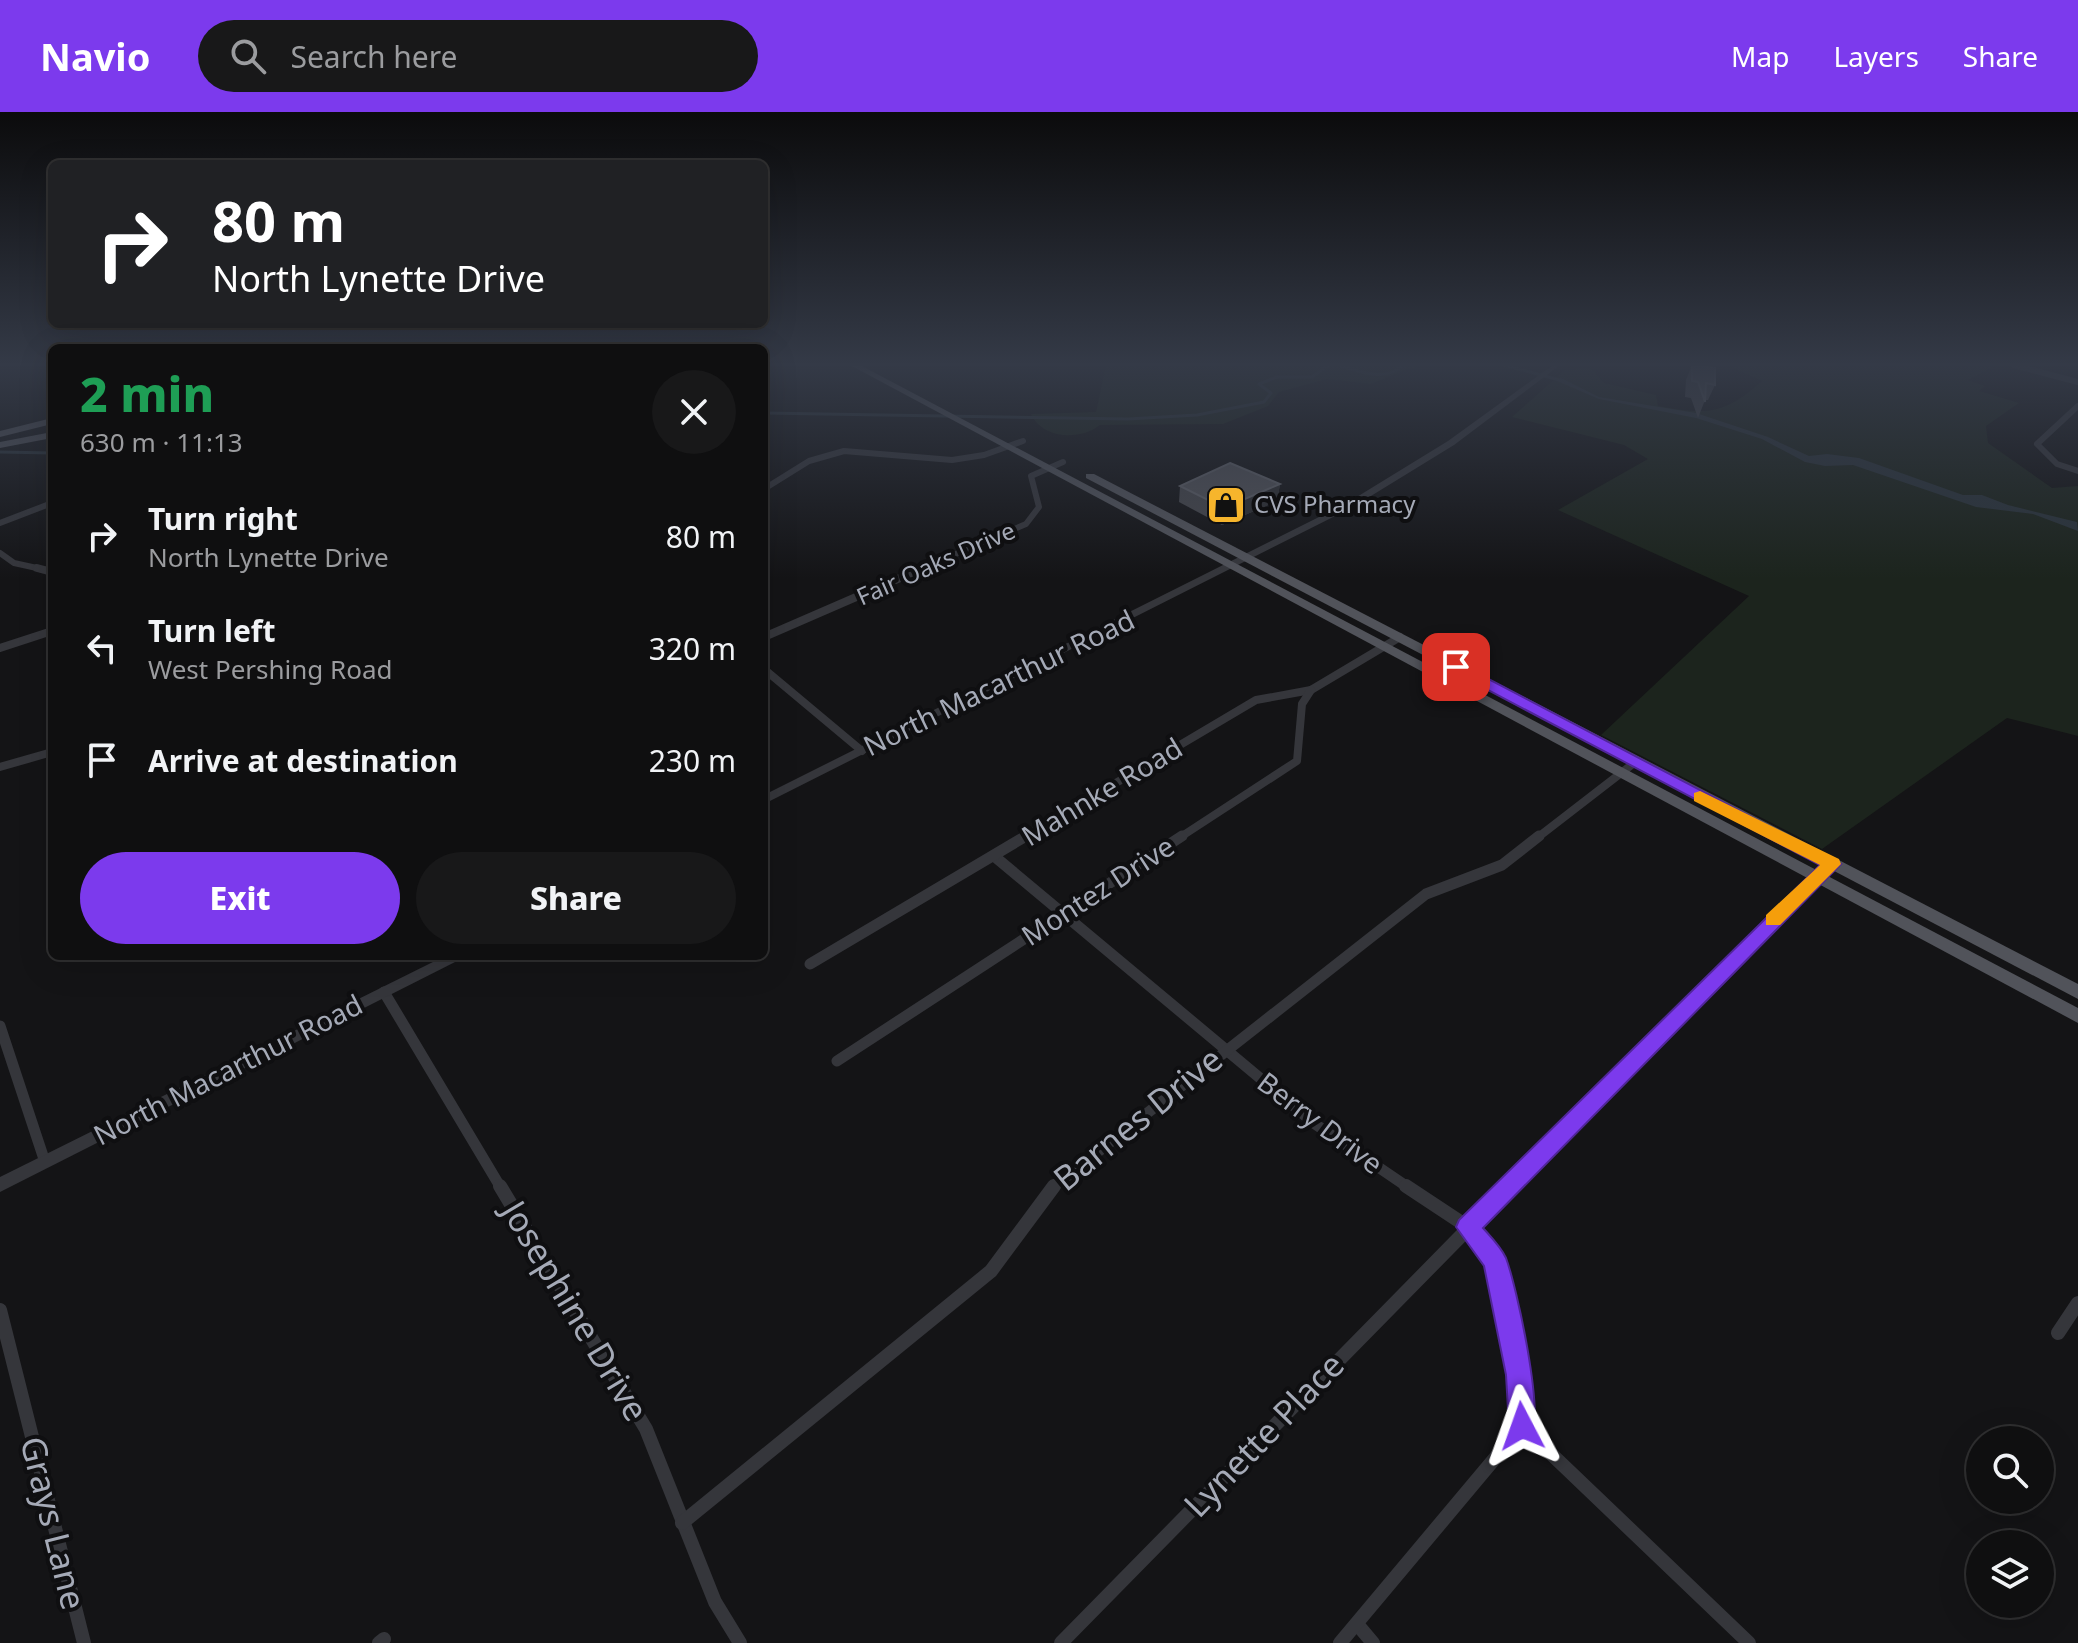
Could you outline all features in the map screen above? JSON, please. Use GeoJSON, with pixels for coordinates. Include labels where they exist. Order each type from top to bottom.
{"type":"FeatureCollection","features":[{"type":"Feature","properties":{"kind":"main road"},"geometry":{"type":"LineString","coordinates":[[5,444],[44,436]]}},
{"type":"Feature","properties":{"kind":"main road"},"geometry":{"type":"LineString","coordinates":[[993,436],[1584,735],[1628,767],[1817,875],[2078,1016]]}},
{"type":"Feature","properties":{"kind":"main road"},"geometry":{"type":"LineString","coordinates":[[1015,436],[1240,561]]}},
{"type":"Feature","properties":{"kind":"main road"},"geometry":{"type":"LineString","coordinates":[[1393,641],[1467,688],[1832,864],[2078,992]]}},
{"type":"Feature","properties":{"kind":"main road"},"geometry":{"type":"LineString","coordinates":[[1467,688],[1563,731],[1578,737],[1584,735]]}},
{"type":"Feature","properties":{"kind":"street","name":"North Macarthur Road"},"geometry":{"type":"LineString","coordinates":[[768,798],[1240,561],[1394,479],[1456,436]]}},
{"type":"Feature","properties":{"kind":"street"},"geometry":{"type":"LineString","coordinates":[[2045,436],[2037,444],[2049,459],[2078,471]]}},
{"type":"Feature","properties":{"kind":"street"},"geometry":{"type":"LineString","coordinates":[[768,487],[809,461],[844,451],[952,460],[1023,441]]}},
{"type":"Feature","properties":{"kind":"street"},"geometry":{"type":"LineString","coordinates":[[1051,467],[1063,462]]}},
{"type":"Feature","properties":{"kind":"street","name":"Fair Oaks Drive"},"geometry":{"type":"LineString","coordinates":[[768,635],[1026,524],[1039,507],[1031,476],[1051,467]]}},
{"type":"Feature","properties":{"kind":"street"},"geometry":{"type":"LineString","coordinates":[[0,523],[48,505]]}},
{"type":"Feature","properties":{"kind":"street"},"geometry":{"type":"LineString","coordinates":[[0,553],[14,563],[48,571]]}},
{"type":"Feature","properties":{"kind":"street"},"geometry":{"type":"LineString","coordinates":[[0,648],[48,632]]}},
{"type":"Feature","properties":{"kind":"street","name":"Mahnke Road"},"geometry":{"type":"LineString","coordinates":[[810,964],[1256,700],[1311,690],[1393,641]]}},
{"type":"Feature","properties":{"kind":"street"},"geometry":{"type":"LineString","coordinates":[[768,672],[862,751]]}},
{"type":"Feature","properties":{"kind":"street","name":"Montez Drive"},"geometry":{"type":"LineString","coordinates":[[837,1061],[1297,761],[1302,704],[1311,690]]}},
{"type":"Feature","properties":{"kind":"street"},"geometry":{"type":"LineString","coordinates":[[0,767],[48,753]]}},
{"type":"Feature","properties":{"kind":"street","name":"Barnes Drive"},"geometry":{"type":"LineString","coordinates":[[682,1523],[969,1292],[1013,1244],[1043,1195],[1060,1179],[1426,894],[1502,865],[1628,767]]}},
{"type":"Feature","properties":{"kind":"street","name":"Berry Drive"},"geometry":{"type":"LineString","coordinates":[[994,856],[1315,1124],[1468,1227],[1495,1261],[1519,1375],[1522,1426]]}},
{"type":"Feature","properties":{"kind":"street","name":"Lynette Place"},"geometry":{"type":"LineString","coordinates":[[1061,1643],[1468,1227],[1817,875],[1832,864]]}},
{"type":"Feature","properties":{"kind":"street","name":"North Macarthur Road"},"geometry":{"type":"LineString","coordinates":[[0,1185],[448,960]]}},
{"type":"Feature","properties":{"kind":"street","name":"Josephine Drive"},"geometry":{"type":"LineString","coordinates":[[384,992],[646,1429],[715,1602],[740,1643]]}},
{"type":"Feature","properties":{"kind":"street"},"geometry":{"type":"LineString","coordinates":[[0,1026],[45,1162]]}},
{"type":"Feature","properties":{"kind":"street"},"geometry":{"type":"LineString","coordinates":[[2058,1333],[2078,1303]]}},
{"type":"Feature","properties":{"kind":"street","name":"Grays Lane"},"geometry":{"type":"LineString","coordinates":[[0,1310],[84,1643]]}},
{"type":"Feature","properties":{"kind":"street"},"geometry":{"type":"LineString","coordinates":[[1340,1643],[1522,1426],[1749,1643]]}},
{"type":"Feature","properties":{"kind":"street"},"geometry":{"type":"LineString","coordinates":[[1357,1624],[1373,1643]]}},
{"type":"Feature","properties":{"kind":"shaded area"},"geometry":{"type":"Polygon","coordinates":[[[1590,436],[1987,436],[1988,443],[2052,488],[2078,486],[2078,736],[2007,718],[1822,849],[1601,735],[1749,596],[1558,510],[1648,459],[1624,445],[1590,436]]]}},
{"type":"Feature","properties":{"kind":"shaded area"},"geometry":{"type":"Polygon","coordinates":[[[1754,436],[1768,437],[1809,456],[1827,454],[1859,458],[1963,495],[1982,495],[2008,505],[2077,522],[2078,531],[2033,514],[1976,507],[1853,465],[1825,466],[1805,462],[1754,436]]]}},
{"type":"Feature","properties":{"kind":"building"},"geometry":{"type":"Polygon","coordinates":[[[1230,463],[1280,484],[1224,508],[1180,486],[1230,463]]]}},
{"type":"Feature","properties":{"kind":"waterway"},"geometry":{"type":"LineString","coordinates":[[0,452],[48,453]]}},
{"type":"Feature","properties":{"kind":"slow traffic"},"geometry":{"type":"LineString","coordinates":[[1700,797],[1832,864],[1773,920]]}},
{"type":"Feature","properties":{"kind":"place","name":"CVS Pharmacy"},"geometry":{"type":"Point","coordinates":[1226,505]}},
{"type":"Feature","properties":{"kind":"route"},"geometry":{"type":"LineString","coordinates":[[1456,667],[1634,763],[1832,864],[1817,875],[1468,1227],[1495,1261],[1519,1375],[1522,1426]]}}]}
